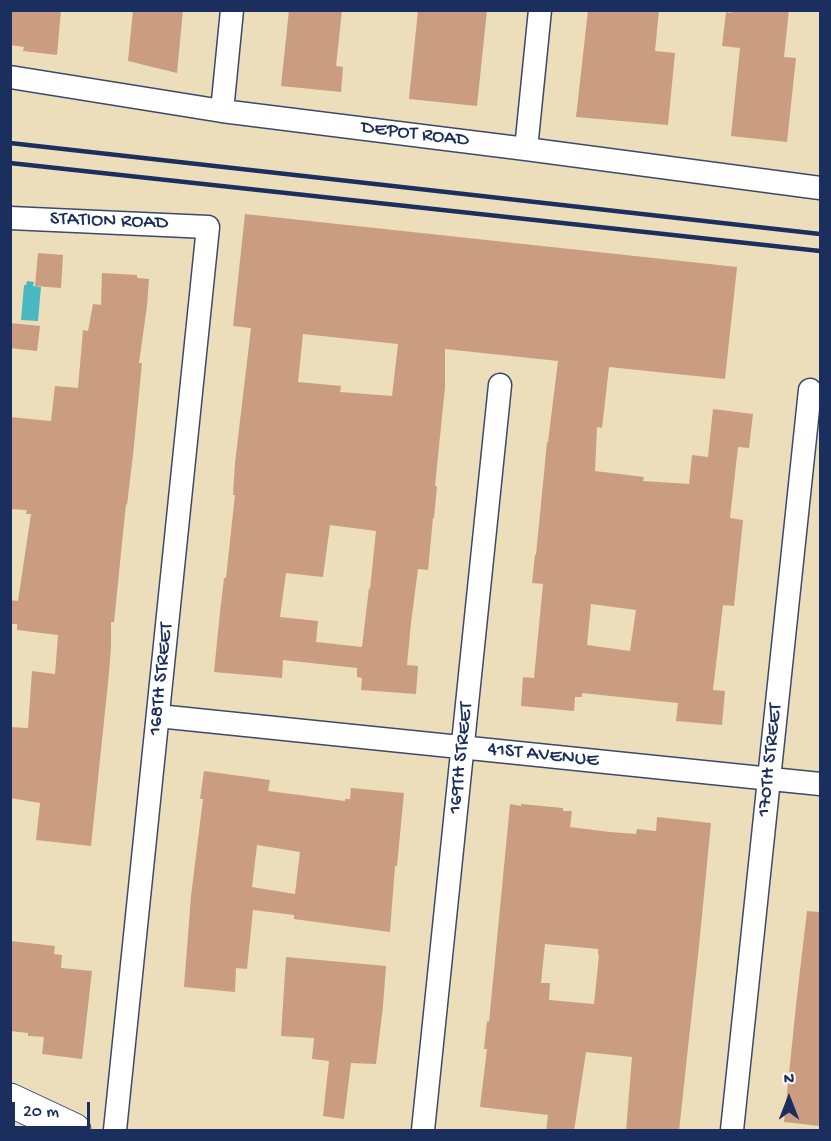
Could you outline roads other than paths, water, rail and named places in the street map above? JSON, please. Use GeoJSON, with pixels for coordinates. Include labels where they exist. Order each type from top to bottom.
{"type":"FeatureCollection","features":[{"type":"Feature","properties":{"kind":"main road"},"geometry":{"type":"LineString","coordinates":[[10,1100],[74,1131]]}},
{"type":"Feature","properties":{"kind":"street"},"geometry":{"type":"LineString","coordinates":[[222,111],[232,10]]}},
{"type":"Feature","properties":{"kind":"street"},"geometry":{"type":"LineString","coordinates":[[526,149],[540,10]]}},
{"type":"Feature","properties":{"kind":"street","name":"DEPOT ROAD"},"geometry":{"type":"LineString","coordinates":[[10,77],[222,111],[820,188]]}},
{"type":"Feature","properties":{"kind":"street","name":"STATION ROAD"},"geometry":{"type":"LineString","coordinates":[[10,218],[208,227]]}},
{"type":"Feature","properties":{"kind":"street","name":"168TH STREET"},"geometry":{"type":"LineString","coordinates":[[115,1131],[208,227]]}},
{"type":"Feature","properties":{"kind":"street","name":"169TH STREET"},"geometry":{"type":"LineString","coordinates":[[423,1131],[500,384]]}},
{"type":"Feature","properties":{"kind":"street","name":"170TH STREET"},"geometry":{"type":"LineString","coordinates":[[732,1131],[810,390]]}},
{"type":"Feature","properties":{"kind":"street","name":"41ST AVENUE"},"geometry":{"type":"LineString","coordinates":[[158,716],[820,784]]}},
{"type":"Feature","properties":{"kind":"water"},"geometry":{"type":"Polygon","coordinates":[[[27,281],[34,282],[33,286],[41,287],[38,321],[21,320],[24,285],[27,281]]]}},
{"type":"Feature","properties":{"kind":"railway"},"geometry":{"type":"LineString","coordinates":[[10,143],[820,234]]}},
{"type":"Feature","properties":{"kind":"railway"},"geometry":{"type":"LineString","coordinates":[[10,163],[820,251]]}}]}
